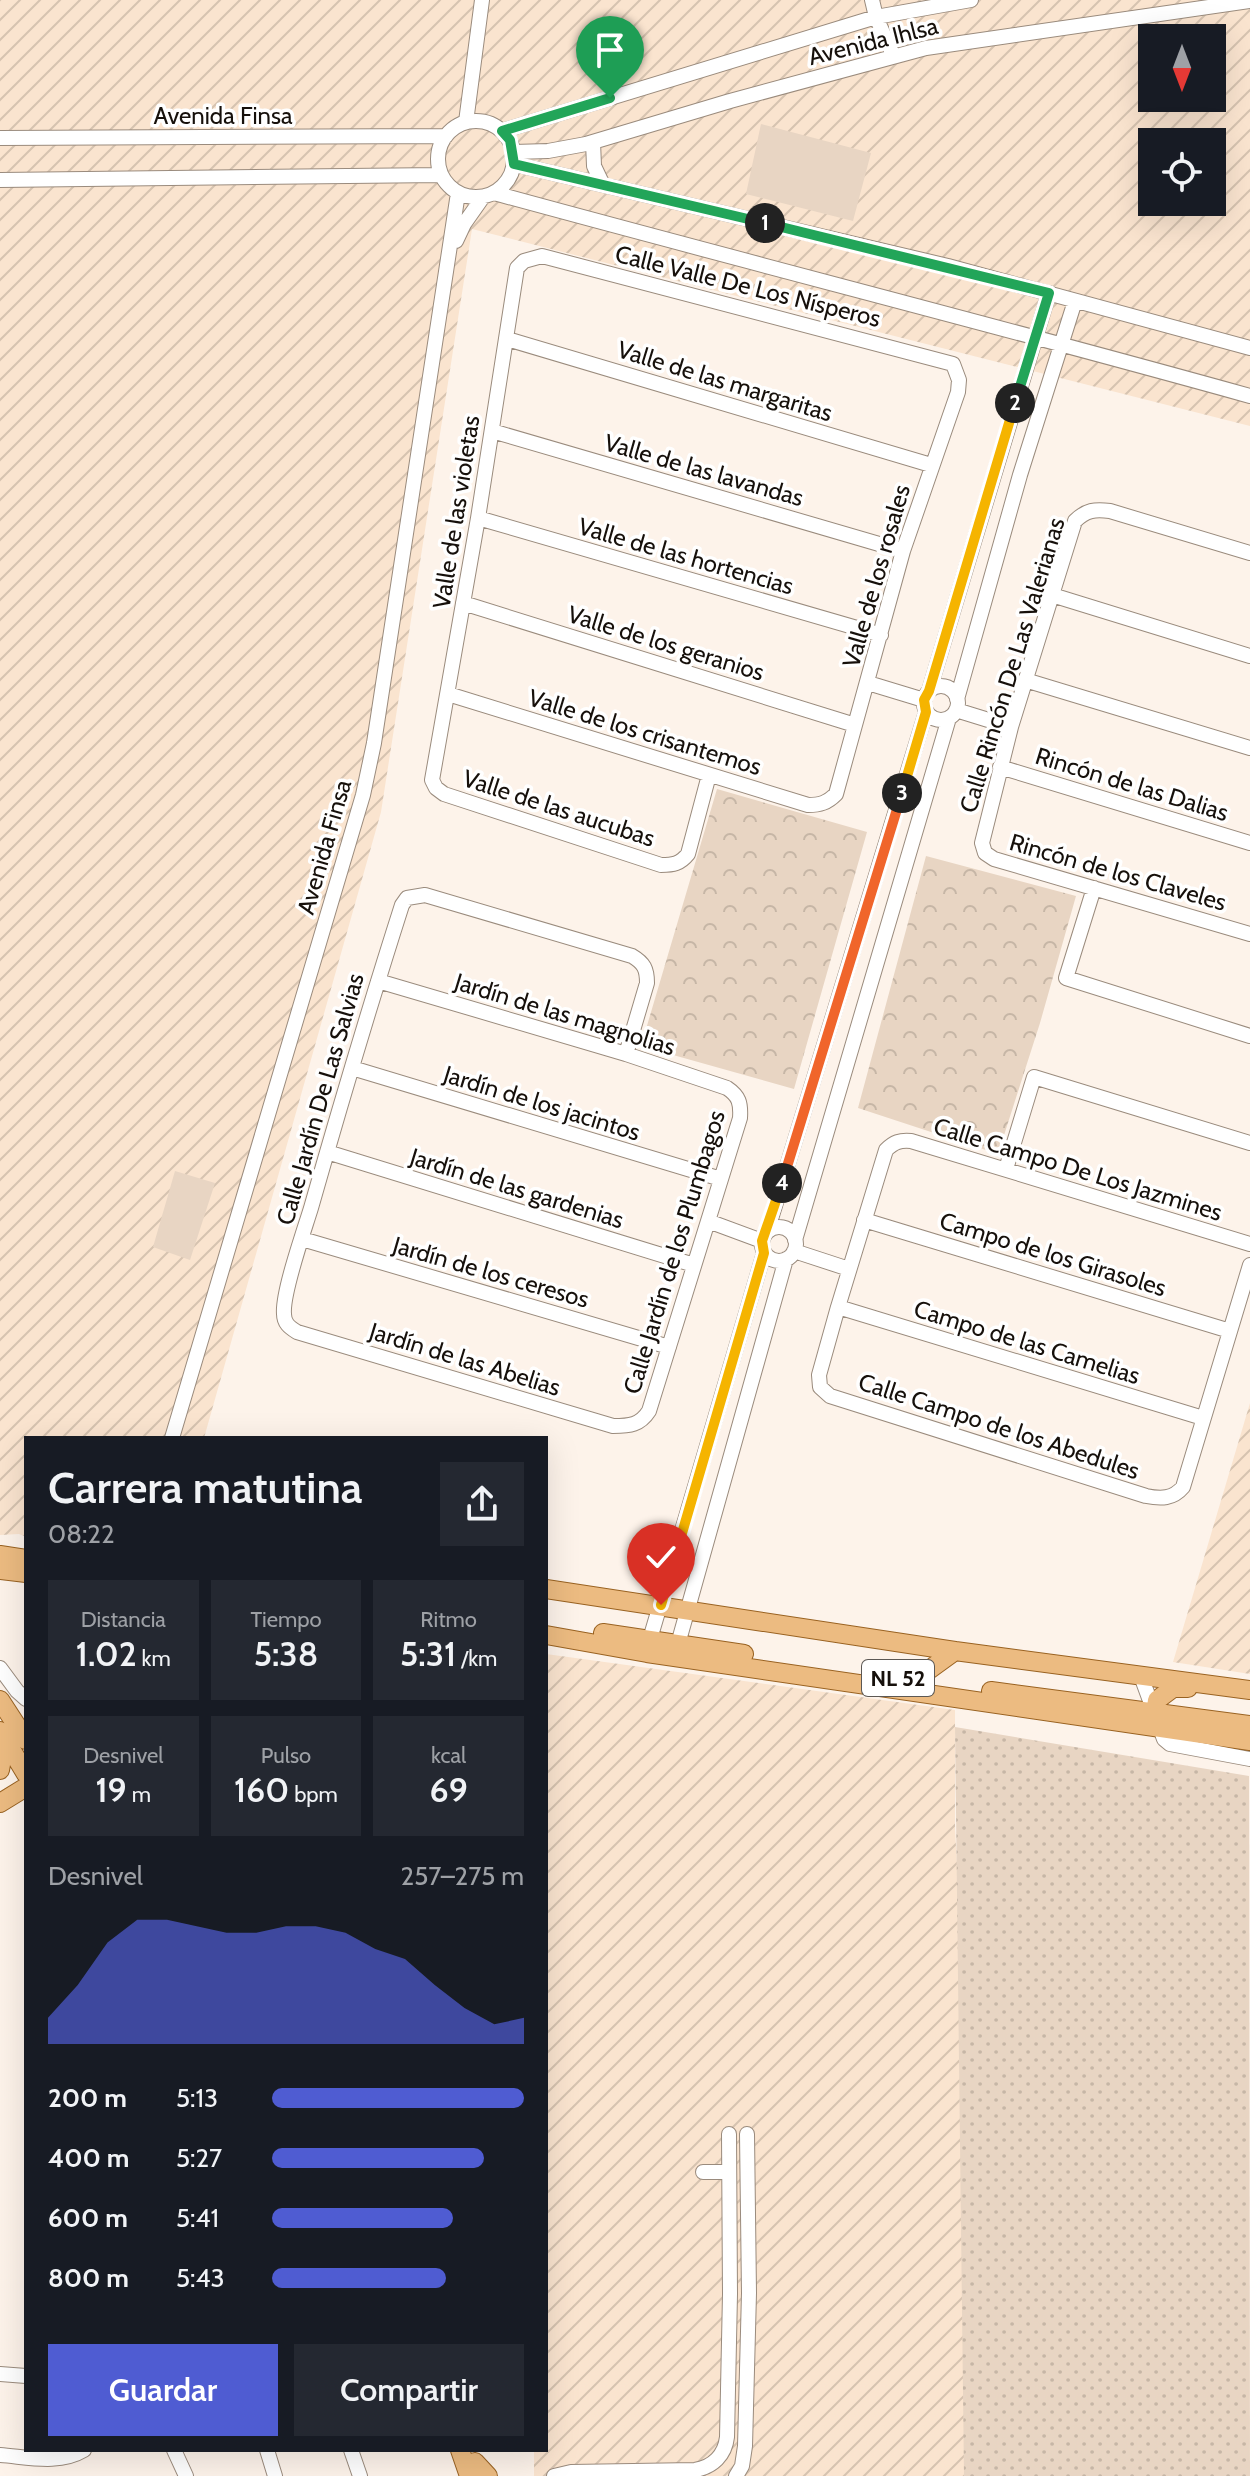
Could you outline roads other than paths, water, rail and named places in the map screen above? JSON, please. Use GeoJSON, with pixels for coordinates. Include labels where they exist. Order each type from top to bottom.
{"type":"FeatureCollection","features":[{"type":"Feature","properties":{"kind":"main road"},"geometry":{"type":"LineString","coordinates":[[0,1555],[24,1559]]}},
{"type":"Feature","properties":{"kind":"main road"},"geometry":{"type":"LineString","coordinates":[[0,1570],[24,1573]]}},
{"type":"Feature","properties":{"kind":"main road"},"geometry":{"type":"LineString","coordinates":[[548,1589],[1250,1692]]}},
{"type":"Feature","properties":{"kind":"main road","name":"NL 52"},"geometry":{"type":"LineString","coordinates":[[548,1625],[659,1650],[915,1680],[1158,1718],[1250,1725]]}},
{"type":"Feature","properties":{"kind":"main road"},"geometry":{"type":"LineString","coordinates":[[548,1635],[1158,1718],[1169,1725],[1202,1735],[1250,1741]]}},
{"type":"Feature","properties":{"kind":"main road"},"geometry":{"type":"LineString","coordinates":[[915,1680],[955,1651]]}},
{"type":"Feature","properties":{"kind":"main road"},"geometry":{"type":"LineString","coordinates":[[1158,1718],[1157,1700],[1173,1688],[1250,1692]]}},
{"type":"Feature","properties":{"kind":"main road"},"geometry":{"type":"LineString","coordinates":[[0,1700],[24,1766]]}},
{"type":"Feature","properties":{"kind":"main road"},"geometry":{"type":"LineString","coordinates":[[0,1770],[11,1729]]}},
{"type":"Feature","properties":{"kind":"main road"},"geometry":{"type":"LineString","coordinates":[[0,1783],[24,1770]]}},
{"type":"Feature","properties":{"kind":"main road"},"geometry":{"type":"LineString","coordinates":[[0,1805],[24,1788]]}},
{"type":"Feature","properties":{"kind":"main road"},"geometry":{"type":"LineString","coordinates":[[0,1805],[24,1803]]}},
{"type":"Feature","properties":{"kind":"main road"},"geometry":{"type":"LineString","coordinates":[[450,2452],[457,2476]]}},
{"type":"Feature","properties":{"kind":"main road"},"geometry":{"type":"LineString","coordinates":[[462,2452],[477,2468]]}},
{"type":"Feature","properties":{"kind":"street"},"geometry":{"type":"LineString","coordinates":[[466,122],[482,0]]}},
{"type":"Feature","properties":{"kind":"street"},"geometry":{"type":"LineString","coordinates":[[872,0],[893,55]]}},
{"type":"Feature","properties":{"kind":"street","name":"Avenida Ihlsa"},"geometry":{"type":"LineString","coordinates":[[502,131],[876,17],[971,0]]}},
{"type":"Feature","properties":{"kind":"street","name":"Avenida Ihlsa"},"geometry":{"type":"LineString","coordinates":[[514,158],[568,149],[893,55],[1192,5],[1250,1]]}},
{"type":"Feature","properties":{"kind":"street"},"geometry":{"type":"LineString","coordinates":[[488,195],[504,186],[514,158],[510,140],[491,124],[466,122],[446,136],[437,160],[445,182],[458,193],[488,195],[1061,343],[1250,396]]}},
{"type":"Feature","properties":{"kind":"street","name":"Avenida Finsa"},"geometry":{"type":"LineString","coordinates":[[0,138],[446,136]]}},
{"type":"Feature","properties":{"kind":"street"},"geometry":{"type":"LineString","coordinates":[[593,142],[594,166],[603,185]]}},
{"type":"Feature","properties":{"kind":"street"},"geometry":{"type":"LineString","coordinates":[[514,158],[603,185],[933,262],[1250,348]]}},
{"type":"Feature","properties":{"kind":"street"},"geometry":{"type":"LineString","coordinates":[[0,180],[441,175]]}},
{"type":"Feature","properties":{"kind":"street","name":"Avenida Finsa"},"geometry":{"type":"LineString","coordinates":[[173,1436],[363,795],[374,743],[458,193]]}},
{"type":"Feature","properties":{"kind":"street","name":"Avenida Finsa"},"geometry":{"type":"LineString","coordinates":[[451,252],[464,224],[488,195]]}},
{"type":"Feature","properties":{"kind":"street","name":"Calle Valle De Los Nísperos"},"geometry":{"type":"LineString","coordinates":[[532,257],[542,256],[953,364]]}},
{"type":"Feature","properties":{"kind":"street","name":"Valle de las violetas"},"geometry":{"type":"LineString","coordinates":[[432,780],[478,518],[517,268],[532,257]]}},
{"type":"Feature","properties":{"kind":"street"},"geometry":{"type":"LineString","coordinates":[[659,1650],[661,1605],[713,1431],[764,1242],[1049,293]]}},
{"type":"Feature","properties":{"kind":"street"},"geometry":{"type":"LineString","coordinates":[[659,1650],[686,1610],[954,709],[1020,475],[1075,301]]}},
{"type":"Feature","properties":{"kind":"street","name":"Valle de las margaritas"},"geometry":{"type":"LineString","coordinates":[[507,339],[931,465]]}},
{"type":"Feature","properties":{"kind":"street","name":"Valle de los rosales"},"geometry":{"type":"LineString","coordinates":[[829,801],[836,794],[903,551],[958,392],[959,380],[953,364]]}},
{"type":"Feature","properties":{"kind":"street","name":"Valle de las lavandas"},"geometry":{"type":"LineString","coordinates":[[492,431],[903,551]]}},
{"type":"Feature","properties":{"kind":"street"},"geometry":{"type":"LineString","coordinates":[[1005,435],[1030,442]]}},
{"type":"Feature","properties":{"kind":"street"},"geometry":{"type":"LineString","coordinates":[[994,469],[1020,475]]}},
{"type":"Feature","properties":{"kind":"street","name":"Calle Rincón De Las Valerianas"},"geometry":{"type":"LineString","coordinates":[[982,843],[1011,727],[1075,521],[1083,513],[1096,509],[1110,511],[1250,553]]}},
{"type":"Feature","properties":{"kind":"street","name":"Valle de las hortencias"},"geometry":{"type":"LineString","coordinates":[[478,518],[881,635]]}},
{"type":"Feature","properties":{"kind":"street"},"geometry":{"type":"LineString","coordinates":[[1052,595],[1250,656]]}},
{"type":"Feature","properties":{"kind":"street","name":"Valle de los geranios"},"geometry":{"type":"LineString","coordinates":[[463,603],[855,725]]}},
{"type":"Feature","properties":{"kind":"street"},"geometry":{"type":"LineString","coordinates":[[1025,680],[1250,748]]}},
{"type":"Feature","properties":{"kind":"street"},"geometry":{"type":"LineString","coordinates":[[868,683],[927,701],[936,719],[954,709],[1011,727]]}},
{"type":"Feature","properties":{"kind":"street"},"geometry":{"type":"LineString","coordinates":[[927,701],[942,687],[954,693],[954,709]]}},
{"type":"Feature","properties":{"kind":"street","name":"Valle de los crisantemos"},"geometry":{"type":"LineString","coordinates":[[448,694],[808,805],[829,801]]}},
{"type":"Feature","properties":{"kind":"street","name":"Rincón de las Dalias"},"geometry":{"type":"LineString","coordinates":[[1000,767],[1250,843]]}},
{"type":"Feature","properties":{"kind":"street","name":"Valle de las aucubas"},"geometry":{"type":"LineString","coordinates":[[432,780],[444,794],[661,865],[672,865],[688,854],[709,775]]}},
{"type":"Feature","properties":{"kind":"street","name":"Rincón de los Claveles"},"geometry":{"type":"LineString","coordinates":[[982,843],[985,853],[994,859],[1250,934]]}},
{"type":"Feature","properties":{"kind":"street"},"geometry":{"type":"LineString","coordinates":[[1094,888],[1066,978],[1250,1036]]}},
{"type":"Feature","properties":{"kind":"street","name":"Calle Jardín De Las Salvias"},"geometry":{"type":"LineString","coordinates":[[283,1316],[327,1152],[378,981],[402,905],[407,898],[425,895],[632,956],[642,962],[647,972],[647,983],[626,1054]]}},
{"type":"Feature","properties":{"kind":"street"},"geometry":{"type":"LineString","coordinates":[[853,951],[866,951],[877,960]]}},
{"type":"Feature","properties":{"kind":"street","name":"Jardín de las magnolias"},"geometry":{"type":"LineString","coordinates":[[378,981],[626,1054],[727,1088],[737,1095]]}},
{"type":"Feature","properties":{"kind":"street"},"geometry":{"type":"LineString","coordinates":[[843,983],[854,990],[868,990]]}},
{"type":"Feature","properties":{"kind":"street","name":"Jardín de los jacintos"},"geometry":{"type":"LineString","coordinates":[[352,1068],[721,1179]]}},
{"type":"Feature","properties":{"kind":"street"},"geometry":{"type":"LineString","coordinates":[[1006,1169],[1034,1077],[1250,1143]]}},
{"type":"Feature","properties":{"kind":"street","name":"Calle Jardín de los Plumbagos"},"geometry":{"type":"LineString","coordinates":[[643,1421],[649,1411],[740,1118],[741,1106],[737,1095]]}},
{"type":"Feature","properties":{"kind":"street","name":"Calle Campo De Los Jazmines"},"geometry":{"type":"LineString","coordinates":[[864,1220],[886,1150],[892,1144],[911,1141],[1250,1244]]}},
{"type":"Feature","properties":{"kind":"street","name":"Jardín de las gardenias"},"geometry":{"type":"LineString","coordinates":[[327,1152],[694,1265]]}},
{"type":"Feature","properties":{"kind":"street"},"geometry":{"type":"LineString","coordinates":[[838,1307],[864,1220]]}},
{"type":"Feature","properties":{"kind":"street","name":"Campo de los Girasoles"},"geometry":{"type":"LineString","coordinates":[[864,1220],[1230,1331]]}},
{"type":"Feature","properties":{"kind":"street"},"geometry":{"type":"LineString","coordinates":[[708,1221],[764,1242],[774,1260],[792,1250],[849,1269]]}},
{"type":"Feature","properties":{"kind":"street"},"geometry":{"type":"LineString","coordinates":[[764,1242],[780,1228],[792,1234],[792,1250]]}},
{"type":"Feature","properties":{"kind":"street","name":"Jardín de los ceresos"},"geometry":{"type":"LineString","coordinates":[[302,1239],[669,1347]]}},
{"type":"Feature","properties":{"kind":"street"},"geometry":{"type":"LineString","coordinates":[[1203,1418],[1250,1265]]}},
{"type":"Feature","properties":{"kind":"street","name":"Calle Campo de los Abedules"},"geometry":{"type":"LineString","coordinates":[[838,1307],[819,1375],[820,1387],[830,1396],[1116,1487],[1156,1498],[1177,1494],[1183,1487],[1203,1418]]}},
{"type":"Feature","properties":{"kind":"street","name":"Campo de las Camelias"},"geometry":{"type":"LineString","coordinates":[[838,1307],[1203,1418]]}},
{"type":"Feature","properties":{"kind":"street","name":"Jardín de las Abelias"},"geometry":{"type":"LineString","coordinates":[[283,1316],[287,1326],[297,1332],[613,1426],[630,1426],[643,1421]]}},
{"type":"Feature","properties":{"kind":"street"},"geometry":{"type":"LineString","coordinates":[[713,1431],[737,1440]]}},
{"type":"Feature","properties":{"kind":"street"},"geometry":{"type":"LineString","coordinates":[[701,1471],[726,1477]]}},
{"type":"Feature","properties":{"kind":"street"},"geometry":{"type":"LineString","coordinates":[[0,1668],[24,1697]]}},
{"type":"Feature","properties":{"kind":"street"},"geometry":{"type":"LineString","coordinates":[[1141,1676],[1164,1739],[1170,1744],[1250,1759]]}},
{"type":"Feature","properties":{"kind":"street"},"geometry":{"type":"LineString","coordinates":[[554,2476],[571,2472],[695,2470],[713,2463],[724,2451],[727,2437],[730,2294],[729,2134]]}},
{"type":"Feature","properties":{"kind":"street"},"geometry":{"type":"LineString","coordinates":[[736,2476],[742,2466],[745,2433],[749,2293],[747,2134]]}},
{"type":"Feature","properties":{"kind":"street"},"geometry":{"type":"LineString","coordinates":[[703,2172],[729,2172]]}},
{"type":"Feature","properties":{"kind":"street"},"geometry":{"type":"LineString","coordinates":[[0,2374],[24,2376]]}},
{"type":"Feature","properties":{"kind":"street"},"geometry":{"type":"LineString","coordinates":[[0,2455],[52,2459],[79,2452]]}},
{"type":"Feature","properties":{"kind":"street"},"geometry":{"type":"LineString","coordinates":[[175,2452],[184,2474]]}},
{"type":"Feature","properties":{"kind":"street"},"geometry":{"type":"LineString","coordinates":[[268,2452],[275,2476]]}},
{"type":"Feature","properties":{"kind":"street"},"geometry":{"type":"LineString","coordinates":[[352,2452],[360,2476]]}}]}
